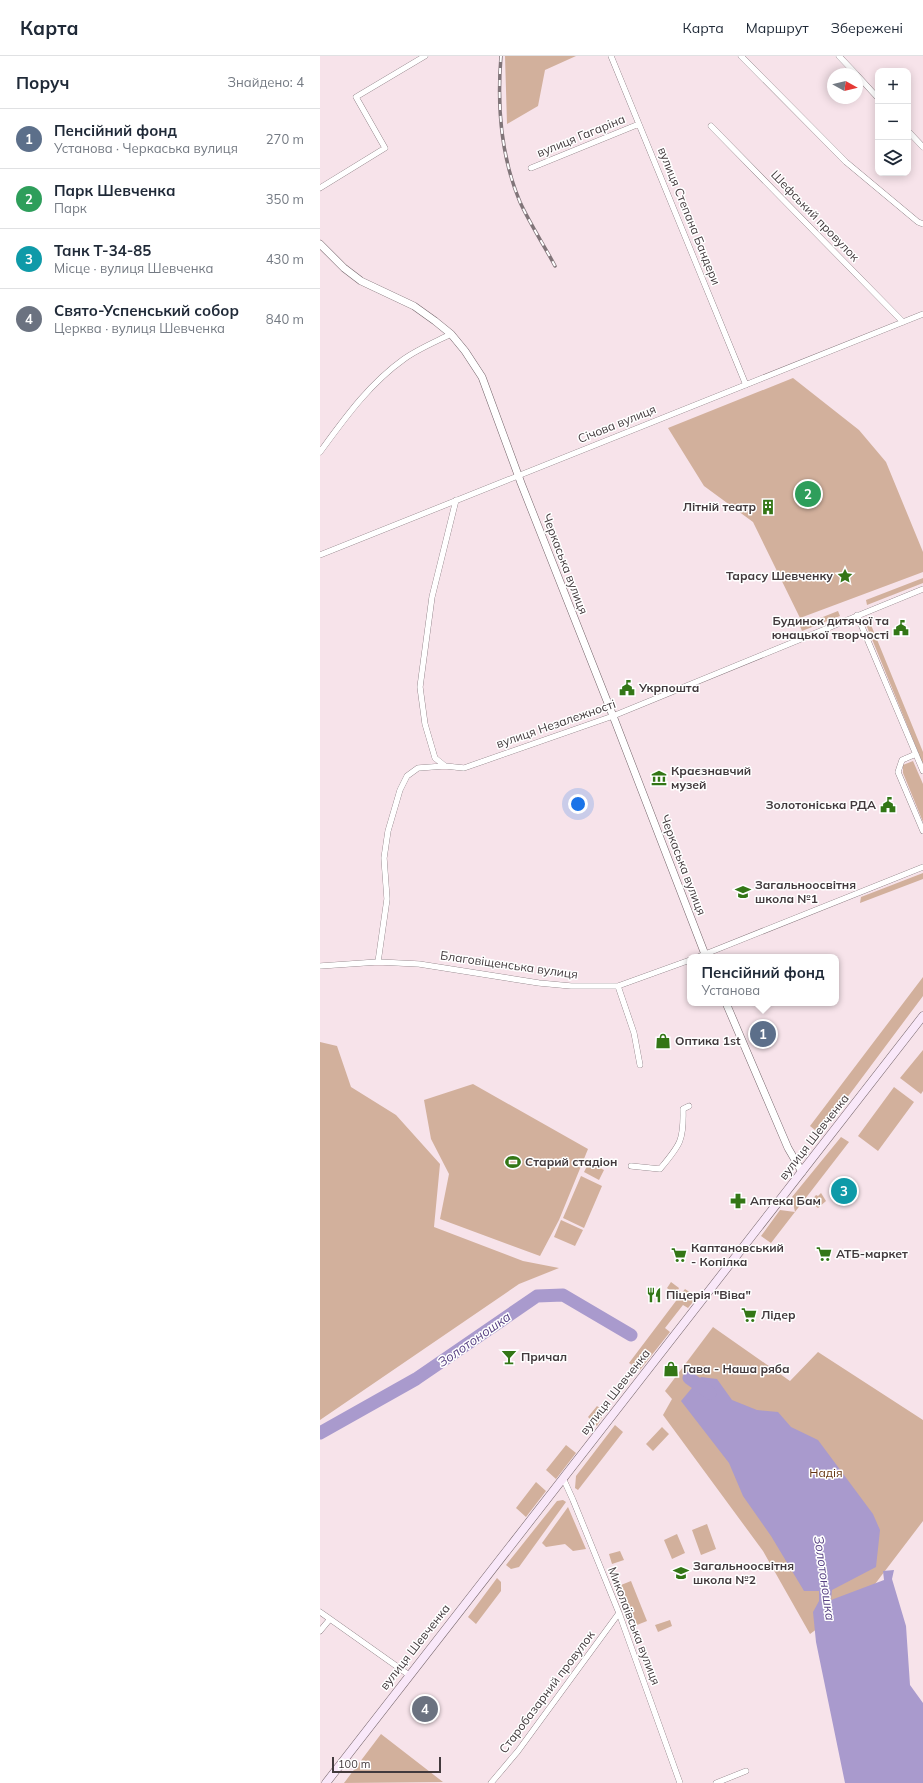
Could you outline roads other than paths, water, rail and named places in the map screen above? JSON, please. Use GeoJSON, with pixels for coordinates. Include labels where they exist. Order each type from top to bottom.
{"type":"FeatureCollection","features":[{"type":"Feature","properties":{"kind":"main road","name":"вулиця Шевченка"},"geometry":{"type":"LineString","coordinates":[[326,1783],[923,1016]]}},
{"type":"Feature","properties":{"kind":"street"},"geometry":{"type":"LineString","coordinates":[[320,188],[385,148],[356,97],[425,56]]}},
{"type":"Feature","properties":{"kind":"street","name":"вулиця Степана Бандери"},"geometry":{"type":"LineString","coordinates":[[611,56],[746,384]]}},
{"type":"Feature","properties":{"kind":"street"},"geometry":{"type":"LineString","coordinates":[[742,56],[846,162],[918,222],[923,224]]}},
{"type":"Feature","properties":{"kind":"street"},"geometry":{"type":"LineString","coordinates":[[839,56],[850,68]]}},
{"type":"Feature","properties":{"kind":"street"},"geometry":{"type":"LineString","coordinates":[[863,82],[875,95]]}},
{"type":"Feature","properties":{"kind":"street","name":"вулиця Гагаріна"},"geometry":{"type":"LineString","coordinates":[[532,168],[639,124]]}},
{"type":"Feature","properties":{"kind":"street","name":"Шефський провулок"},"geometry":{"type":"LineString","coordinates":[[711,126],[903,322]]}},
{"type":"Feature","properties":{"kind":"street"},"geometry":{"type":"LineString","coordinates":[[911,134],[923,147]]}},
{"type":"Feature","properties":{"kind":"street","name":"Черкаська вулиця"},"geometry":{"type":"LineString","coordinates":[[320,244],[344,268],[361,281],[414,306],[450,334],[465,351],[482,377],[613,716],[702,954]]}},
{"type":"Feature","properties":{"kind":"street","name":"Січова вулиця"},"geometry":{"type":"LineString","coordinates":[[320,555],[923,314]]}},
{"type":"Feature","properties":{"kind":"street"},"geometry":{"type":"LineString","coordinates":[[320,452],[358,401],[383,375],[406,358],[450,334]]}},
{"type":"Feature","properties":{"kind":"street"},"geometry":{"type":"LineString","coordinates":[[445,766],[435,758],[426,724],[420,687],[432,597],[456,500]]}},
{"type":"Feature","properties":{"kind":"street","name":"вулиця Незалежності"},"geometry":{"type":"LineString","coordinates":[[378,962],[387,899],[384,858],[388,831],[400,790],[407,776],[418,768],[445,766],[464,768],[613,716],[923,589]]}},
{"type":"Feature","properties":{"kind":"street"},"geometry":{"type":"LineString","coordinates":[[857,616],[923,771]]}},
{"type":"Feature","properties":{"kind":"street"},"geometry":{"type":"LineString","coordinates":[[916,754],[902,760],[898,772],[923,831]]}},
{"type":"Feature","properties":{"kind":"street"},"geometry":{"type":"LineString","coordinates":[[708,954],[923,867]]}},
{"type":"Feature","properties":{"kind":"street","name":"Благовіщенська вулиця"},"geometry":{"type":"LineString","coordinates":[[320,966],[378,962],[419,964],[511,979],[567,986],[618,986],[687,961]]}},
{"type":"Feature","properties":{"kind":"street"},"geometry":{"type":"LineString","coordinates":[[618,986],[634,1033],[640,1065]]}},
{"type":"Feature","properties":{"kind":"street"},"geometry":{"type":"LineString","coordinates":[[727,1006],[788,1148],[802,1172]]}},
{"type":"Feature","properties":{"kind":"street"},"geometry":{"type":"LineString","coordinates":[[631,1166],[660,1169],[677,1149],[683,1130],[683,1109],[689,1106]]}},
{"type":"Feature","properties":{"kind":"street","name":"Миколаївська вулиця"},"geometry":{"type":"LineString","coordinates":[[562,1478],[573,1500],[619,1613],[680,1783]]}},
{"type":"Feature","properties":{"kind":"street"},"geometry":{"type":"LineString","coordinates":[[320,1612],[409,1675]]}},
{"type":"Feature","properties":{"kind":"street","name":"Старобазарний провулок"},"geometry":{"type":"LineString","coordinates":[[491,1783],[518,1751],[619,1613]]}},
{"type":"Feature","properties":{"kind":"street"},"geometry":{"type":"LineString","coordinates":[[320,1631],[330,1619]]}},
{"type":"Feature","properties":{"kind":"street"},"geometry":{"type":"LineString","coordinates":[[716,1783],[746,1771]]}},
{"type":"Feature","properties":{"kind":"water"},"geometry":{"type":"Polygon","coordinates":[[[701,1377],[717,1379],[732,1400],[757,1410],[778,1412],[791,1427],[818,1440],[873,1514],[880,1530],[876,1567],[832,1590],[831,1600],[884,1580],[883,1571],[894,1570],[892,1579],[906,1626],[910,1685],[923,1703],[923,1783],[845,1783],[816,1642],[813,1612],[819,1601],[819,1591],[804,1591],[771,1536],[743,1496],[729,1463],[681,1401],[701,1377]]]}},
{"type":"Feature","properties":{"kind":"waterway","name":"Золотоношка"},"geometry":{"type":"LineString","coordinates":[[320,1433],[416,1379],[537,1296],[563,1295],[631,1335]]}},
{"type":"Feature","properties":{"kind":"waterway","name":"Золотоношка"},"geometry":{"type":"LineString","coordinates":[[689,1378],[710,1393]]}},
{"type":"Feature","properties":{"kind":"railway"},"geometry":{"type":"LineString","coordinates":[[501,56],[500,112],[508,167],[520,202],[555,266]]}},
{"type":"Feature","properties":{"kind":"place","name":"Парк Шевченка"},"geometry":{"type":"Point","coordinates":[808,494]}},
{"type":"Feature","properties":{"kind":"place","name":"Літній театр"},"geometry":{"type":"Point","coordinates":[768,507]}},
{"type":"Feature","properties":{"kind":"place","name":"Тарасу Шевченку"},"geometry":{"type":"Point","coordinates":[845,576]}},
{"type":"Feature","properties":{"kind":"place","name":"Будинок дитячої та юнацької творчості"},"geometry":{"type":"Point","coordinates":[901,628]}},
{"type":"Feature","properties":{"kind":"place","name":"Укрпошта"},"geometry":{"type":"Point","coordinates":[627,688]}},
{"type":"Feature","properties":{"kind":"place","name":"Краєзнавчий музей"},"geometry":{"type":"Point","coordinates":[659,778]}},
{"type":"Feature","properties":{"kind":"place","name":"Золотоніська РДА"},"geometry":{"type":"Point","coordinates":[888,805]}},
{"type":"Feature","properties":{"kind":"place","name":"Загальноосвітня школа №1"},"geometry":{"type":"Point","coordinates":[743,892]}},
{"type":"Feature","properties":{"kind":"place","name":"Пенсійний фонд"},"geometry":{"type":"Point","coordinates":[763,1034]}},
{"type":"Feature","properties":{"kind":"place","name":"Оптика 1st"},"geometry":{"type":"Point","coordinates":[663,1041]}},
{"type":"Feature","properties":{"kind":"place","name":"Старий стадіон"},"geometry":{"type":"Point","coordinates":[513,1162]}},
{"type":"Feature","properties":{"kind":"place","name":"Танк Т-34-85"},"geometry":{"type":"Point","coordinates":[844,1191]}},
{"type":"Feature","properties":{"kind":"place","name":"Аптека Бам"},"geometry":{"type":"Point","coordinates":[738,1201]}},
{"type":"Feature","properties":{"kind":"place","name":"АТБ-маркет"},"geometry":{"type":"Point","coordinates":[824,1254]}},
{"type":"Feature","properties":{"kind":"place","name":"Каптановський - Копілка"},"geometry":{"type":"Point","coordinates":[679,1255]}},
{"type":"Feature","properties":{"kind":"place","name":"Піцерія \"Віва\""},"geometry":{"type":"Point","coordinates":[654,1295]}},
{"type":"Feature","properties":{"kind":"place","name":"Лідер"},"geometry":{"type":"Point","coordinates":[749,1315]}},
{"type":"Feature","properties":{"kind":"place","name":"Причал"},"geometry":{"type":"Point","coordinates":[509,1357]}},
{"type":"Feature","properties":{"kind":"place","name":"Гава - Наша ряба"},"geometry":{"type":"Point","coordinates":[671,1369]}},
{"type":"Feature","properties":{"kind":"place","name":"Загальноосвітня школа №2"},"geometry":{"type":"Point","coordinates":[681,1573]}},
{"type":"Feature","properties":{"kind":"place","name":"Свято-Успенський собор"},"geometry":{"type":"Point","coordinates":[425,1709]}},
{"type":"Feature","properties":{"kind":"park label","name":"Надія"},"geometry":{"type":"Point","coordinates":[826,1473]}}]}
